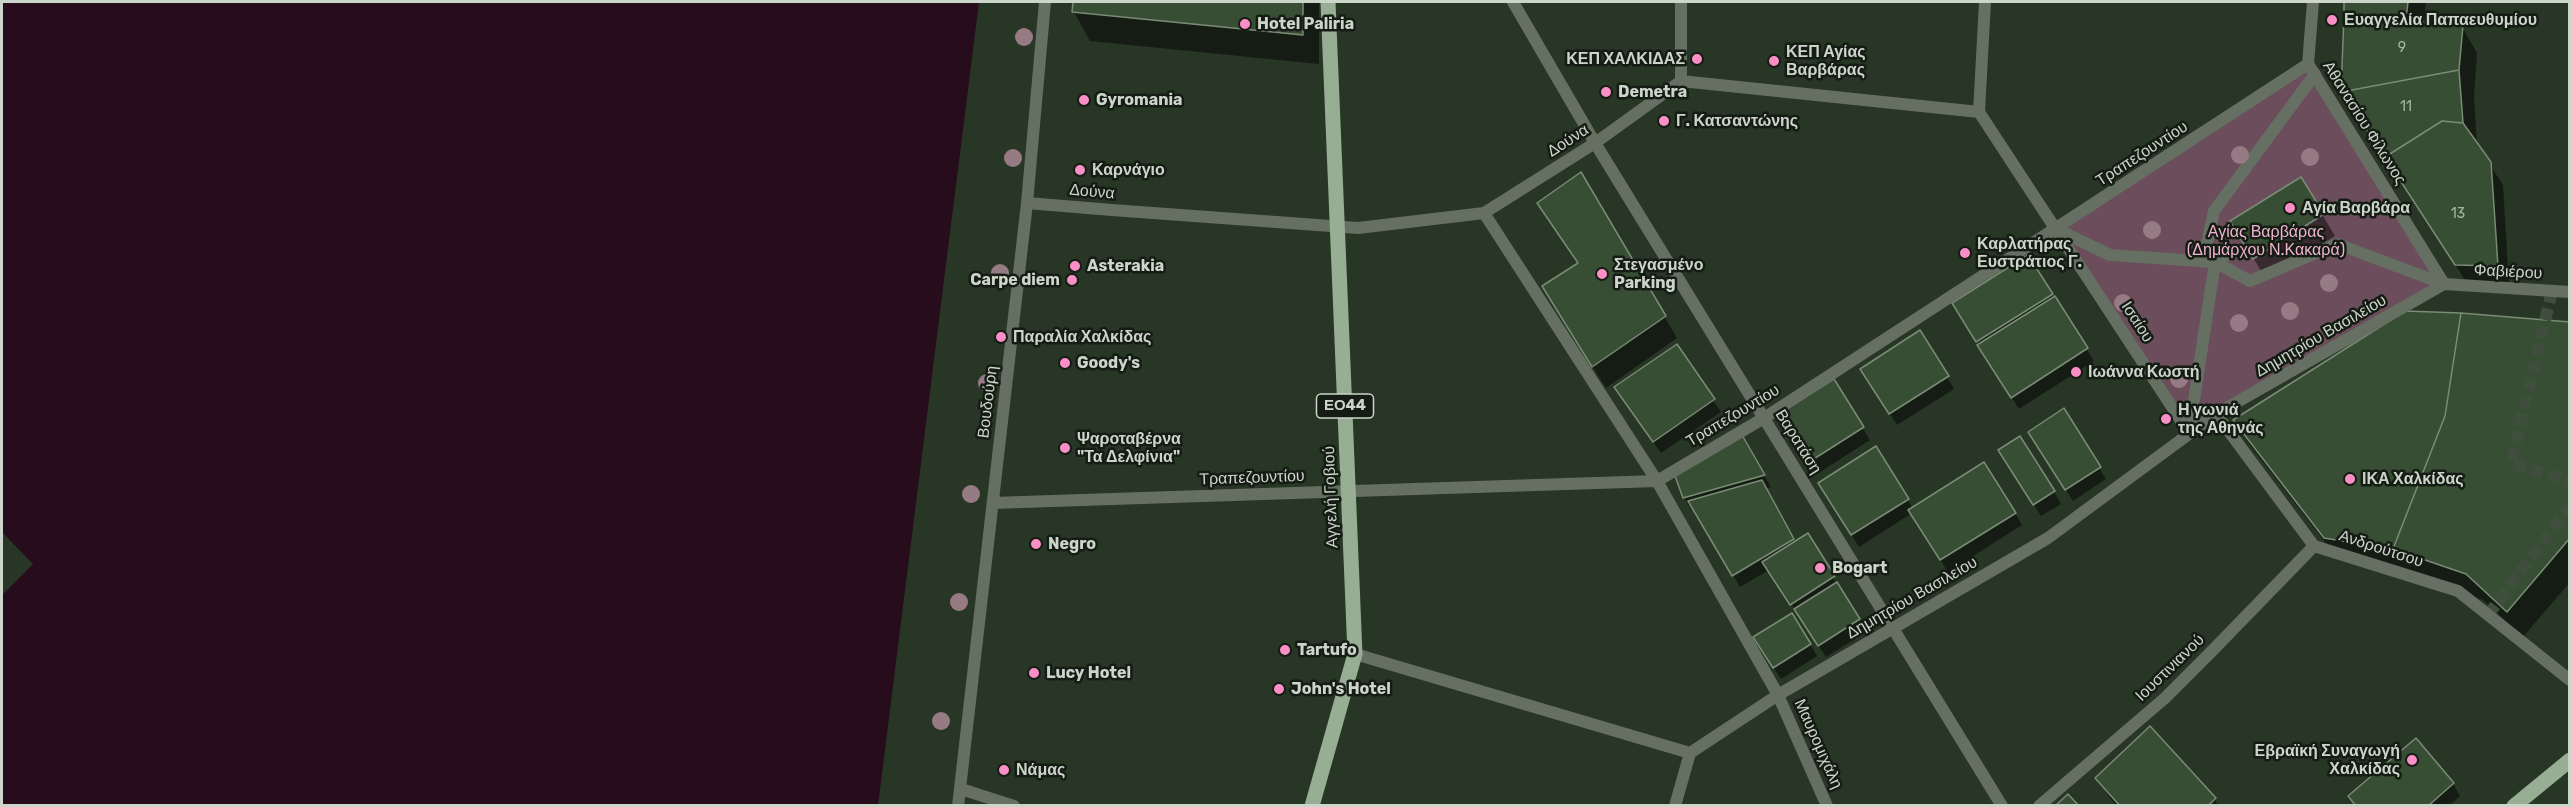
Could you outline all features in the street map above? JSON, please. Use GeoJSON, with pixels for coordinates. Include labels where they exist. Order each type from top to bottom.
{"type":"FeatureCollection","features":[{"type":"Feature","properties":{"kind":"main road","name":"Αγγελή Γοβιού"},"geometry":{"type":"LineString","coordinates":[[1312,806],[1355,654],[1328,2]]}},
{"type":"Feature","properties":{"kind":"main road"},"geometry":{"type":"LineString","coordinates":[[2514,806],[2570,760]]}},
{"type":"Feature","properties":{"kind":"street","name":"Βουδούρη"},"geometry":{"type":"LineString","coordinates":[[958,806],[1027,203],[1045,2]]}},
{"type":"Feature","properties":{"kind":"street","name":"Βαρατάση"},"geometry":{"type":"LineString","coordinates":[[1513,2],[1595,143],[2002,806]]}},
{"type":"Feature","properties":{"kind":"street"},"geometry":{"type":"LineString","coordinates":[[1681,2],[1681,81],[1979,112]]}},
{"type":"Feature","properties":{"kind":"street"},"geometry":{"type":"LineString","coordinates":[[1985,2],[1979,112],[2056,229],[2110,255],[2209,262],[2235,250]]}},
{"type":"Feature","properties":{"kind":"street","name":"Αθανασίου Φίλωνος"},"geometry":{"type":"LineString","coordinates":[[2313,2],[2311,69],[2444,284]]}},
{"type":"Feature","properties":{"kind":"street"},"geometry":{"type":"LineString","coordinates":[[2189,433],[2214,211],[2311,69]]}},
{"type":"Feature","properties":{"kind":"street","name":"Τραπεζουντίου"},"geometry":{"type":"LineString","coordinates":[[993,503],[1657,481],[1764,418],[2056,229],[2311,69]]}},
{"type":"Feature","properties":{"kind":"street","name":"Δούνα"},"geometry":{"type":"LineString","coordinates":[[1027,203],[1337,228],[1358,228],[1484,213],[1595,143],[1681,81]]}},
{"type":"Feature","properties":{"kind":"street","name":"Μαυρομιχάλη"},"geometry":{"type":"LineString","coordinates":[[1484,213],[1657,481],[1778,696],[1827,806]]}},
{"type":"Feature","properties":{"kind":"street","name":"Ισαίου"},"geometry":{"type":"LineString","coordinates":[[2056,229],[2189,433]]}},
{"type":"Feature","properties":{"kind":"street","name":"Φαβιέρου"},"geometry":{"type":"LineString","coordinates":[[2209,262],[2250,281],[2337,244],[2444,284],[2570,292]]}},
{"type":"Feature","properties":{"kind":"street","name":"Δημητρίου Βασιλείου"},"geometry":{"type":"LineString","coordinates":[[1690,753],[1778,696],[2048,538],[2216,414],[2444,284]]}},
{"type":"Feature","properties":{"kind":"street","name":"Ανδρούτσου"},"geometry":{"type":"LineString","coordinates":[[2216,414],[2314,546],[2458,591],[2570,680]]}},
{"type":"Feature","properties":{"kind":"street","name":"Ιουστινιανού"},"geometry":{"type":"LineString","coordinates":[[2039,806],[2165,698],[2314,546]]}},
{"type":"Feature","properties":{"kind":"street"},"geometry":{"type":"LineString","coordinates":[[1355,654],[1690,753],[1675,806]]}},
{"type":"Feature","properties":{"kind":"street"},"geometry":{"type":"LineString","coordinates":[[961,789],[1014,806]]}},
{"type":"Feature","properties":{"kind":"green space","name":"Αγίας Βαρβάρας (Δημάρχου Ν.Κακαρά)"},"geometry":{"type":"Polygon","coordinates":[[[2308,64],[2444,284],[2189,433],[2056,229],[2308,64]]]}},
{"type":"Feature","properties":{"kind":"shaded area"},"geometry":{"type":"Polygon","coordinates":[[[2,2],[979,2],[878,805],[2,805],[2,595],[33,564],[2,532],[2,2]]]}},
{"type":"Feature","properties":{"kind":"building","name":"Hotel Paliria"},"geometry":{"type":"Polygon","coordinates":[[[1073,2],[1303,2],[1303,35],[1072,12],[1073,2]]]}},
{"type":"Feature","properties":{"kind":"building"},"geometry":{"type":"Polygon","coordinates":[[[2344,2],[2408,2],[2406,20],[2344,15],[2344,2]]]}},
{"type":"Feature","properties":{"kind":"building"},"geometry":{"type":"Polygon","coordinates":[[[2344,15],[2463,25],[2459,70],[2341,92],[2344,15]]]}},
{"type":"Feature","properties":{"kind":"building"},"geometry":{"type":"Polygon","coordinates":[[[2459,70],[2463,123],[2442,121],[2385,157],[2341,92],[2459,70]]]}},
{"type":"Feature","properties":{"kind":"building"},"geometry":{"type":"Polygon","coordinates":[[[2442,121],[2463,123],[2491,162],[2498,266],[2455,265],[2385,157],[2442,121]]]}},
{"type":"Feature","properties":{"kind":"building"},"geometry":{"type":"Polygon","coordinates":[[[1581,172],[1666,316],[1592,367],[1542,286],[1578,263],[1537,203],[1581,172]]]}},
{"type":"Feature","properties":{"kind":"building"},"geometry":{"type":"Polygon","coordinates":[[[2301,177],[2324,214],[2253,259],[2230,221],[2301,177]]]}},
{"type":"Feature","properties":{"kind":"building"},"geometry":{"type":"Polygon","coordinates":[[[2028,255],[2053,294],[1976,342],[1952,303],[2028,255]]]}},
{"type":"Feature","properties":{"kind":"building"},"geometry":{"type":"Polygon","coordinates":[[[2055,296],[2088,348],[2011,398],[1977,345],[2055,296]]]}},
{"type":"Feature","properties":{"kind":"building","name":"ΙΚΑ Χαλκίδας"},"geometry":{"type":"Polygon","coordinates":[[[2405,311],[2461,313],[2445,416],[2393,549],[2324,538],[2233,420],[2405,311]]]}},
{"type":"Feature","properties":{"kind":"building"},"geometry":{"type":"Polygon","coordinates":[[[2461,313],[2570,322],[2570,538],[2507,612],[2466,574],[2393,549],[2445,416],[2461,313]]]}},
{"type":"Feature","properties":{"kind":"building"},"geometry":{"type":"Polygon","coordinates":[[[1920,330],[1949,376],[1889,414],[1860,369],[1920,330]]]}},
{"type":"Feature","properties":{"kind":"building"},"geometry":{"type":"Polygon","coordinates":[[[1677,344],[1715,399],[1653,442],[1614,387],[1677,344]]]}},
{"type":"Feature","properties":{"kind":"building"},"geometry":{"type":"Polygon","coordinates":[[[1834,379],[1864,427],[1809,462],[1778,414],[1834,379]]]}},
{"type":"Feature","properties":{"kind":"building"},"geometry":{"type":"Polygon","coordinates":[[[2064,408],[2101,467],[2065,490],[2028,432],[2064,408]]]}},
{"type":"Feature","properties":{"kind":"building"},"geometry":{"type":"Polygon","coordinates":[[[1742,435],[1765,475],[1683,498],[1675,476],[1742,435]]]}},
{"type":"Feature","properties":{"kind":"building"},"geometry":{"type":"Polygon","coordinates":[[[2020,436],[2055,491],[2033,505],[1998,450],[2020,436]]]}},
{"type":"Feature","properties":{"kind":"building"},"geometry":{"type":"Polygon","coordinates":[[[1876,446],[1909,499],[1851,535],[1818,483],[1876,446]]]}},
{"type":"Feature","properties":{"kind":"building"},"geometry":{"type":"Polygon","coordinates":[[[1984,462],[2016,513],[1940,560],[1908,510],[1984,462]]]}},
{"type":"Feature","properties":{"kind":"building"},"geometry":{"type":"Polygon","coordinates":[[[1762,480],[1794,539],[1732,576],[1688,501],[1762,480]]]}},
{"type":"Feature","properties":{"kind":"building"},"geometry":{"type":"Polygon","coordinates":[[[1808,533],[1835,576],[1790,605],[1762,562],[1808,533]]]}},
{"type":"Feature","properties":{"kind":"building"},"geometry":{"type":"Polygon","coordinates":[[[1837,582],[1860,619],[1818,646],[1794,609],[1837,582]]]}},
{"type":"Feature","properties":{"kind":"building"},"geometry":{"type":"Polygon","coordinates":[[[1792,613],[1811,644],[1773,668],[1753,637],[1792,613]]]}},
{"type":"Feature","properties":{"kind":"building"},"geometry":{"type":"Polygon","coordinates":[[[2150,726],[2216,798],[2208,806],[2120,806],[2095,778],[2150,726]]]}},
{"type":"Feature","properties":{"kind":"building","name":"Εβραϊκή Συναγωγή Χαλκίδας"},"geometry":{"type":"Polygon","coordinates":[[[2416,738],[2454,783],[2428,806],[2356,806],[2348,796],[2416,738]]]}},
{"type":"Feature","properties":{"kind":"building"},"geometry":{"type":"Polygon","coordinates":[[[2068,794],[2079,806],[2055,806],[2068,794]]]}},
{"type":"Feature","properties":{"kind":"tunnel"},"geometry":{"type":"LineString","coordinates":[[2552,291],[2511,463],[2570,481]]}},
{"type":"Feature","properties":{"kind":"tunnel"},"geometry":{"type":"LineString","coordinates":[[2488,615],[2570,506]]}},
{"type":"Feature","properties":{"kind":"place","name":"Ευαγγελία Παπαευθυμίου"},"geometry":{"type":"Point","coordinates":[2332,20]}},
{"type":"Feature","properties":{"kind":"place","name":"Hotel Paliria"},"geometry":{"type":"Point","coordinates":[1245,24]}},
{"type":"Feature","properties":{"kind":"place","name":"ΚΕΠ ΧΑΛΚΙΔΑΣ"},"geometry":{"type":"Point","coordinates":[1697,59]}},
{"type":"Feature","properties":{"kind":"place","name":"ΚΕΠ Αγίας Βαρβάρας"},"geometry":{"type":"Point","coordinates":[1774,61]}},
{"type":"Feature","properties":{"kind":"place","name":"Demetra"},"geometry":{"type":"Point","coordinates":[1606,92]}},
{"type":"Feature","properties":{"kind":"place","name":"Gyromania"},"geometry":{"type":"Point","coordinates":[1084,100]}},
{"type":"Feature","properties":{"kind":"place","name":"Γ. Κατσαντώνης"},"geometry":{"type":"Point","coordinates":[1664,121]}},
{"type":"Feature","properties":{"kind":"place","name":"Καρνάγιο"},"geometry":{"type":"Point","coordinates":[1080,170]}},
{"type":"Feature","properties":{"kind":"place","name":"Αγία Βαρβάρα"},"geometry":{"type":"Point","coordinates":[2290,208]}},
{"type":"Feature","properties":{"kind":"place","name":"Καρλατήρας Ευστράτιος Γ."},"geometry":{"type":"Point","coordinates":[1965,253]}},
{"type":"Feature","properties":{"kind":"place","name":"Asterakia"},"geometry":{"type":"Point","coordinates":[1075,266]}},
{"type":"Feature","properties":{"kind":"place","name":"Στεγασμένο Parking"},"geometry":{"type":"Point","coordinates":[1602,274]}},
{"type":"Feature","properties":{"kind":"place","name":"Carpe diem"},"geometry":{"type":"Point","coordinates":[1072,280]}},
{"type":"Feature","properties":{"kind":"place","name":"Παραλία Χαλκίδας"},"geometry":{"type":"Point","coordinates":[1001,337]}},
{"type":"Feature","properties":{"kind":"place","name":"Goody's"},"geometry":{"type":"Point","coordinates":[1065,363]}},
{"type":"Feature","properties":{"kind":"place","name":"Ιωάννα Κωστή"},"geometry":{"type":"Point","coordinates":[2076,372]}},
{"type":"Feature","properties":{"kind":"place","name":"Η γωνιά της Αθηνάς"},"geometry":{"type":"Point","coordinates":[2166,419]}},
{"type":"Feature","properties":{"kind":"place","name":"Ψαροταβέρνα \"Τα Δελφίνια\""},"geometry":{"type":"Point","coordinates":[1065,448]}},
{"type":"Feature","properties":{"kind":"place","name":"ΙΚΑ Χαλκίδας"},"geometry":{"type":"Point","coordinates":[2350,479]}},
{"type":"Feature","properties":{"kind":"place","name":"Negro"},"geometry":{"type":"Point","coordinates":[1036,544]}},
{"type":"Feature","properties":{"kind":"place","name":"Bogart"},"geometry":{"type":"Point","coordinates":[1820,568]}},
{"type":"Feature","properties":{"kind":"place","name":"Tartufo"},"geometry":{"type":"Point","coordinates":[1285,650]}},
{"type":"Feature","properties":{"kind":"place","name":"Lucy Hotel"},"geometry":{"type":"Point","coordinates":[1034,673]}},
{"type":"Feature","properties":{"kind":"place","name":"John's Hotel"},"geometry":{"type":"Point","coordinates":[1279,689]}},
{"type":"Feature","properties":{"kind":"place","name":"Εβραϊκή Συναγωγή Χαλκίδας"},"geometry":{"type":"Point","coordinates":[2412,760]}},
{"type":"Feature","properties":{"kind":"place","name":"Νάμας"},"geometry":{"type":"Point","coordinates":[1004,770]}}]}
